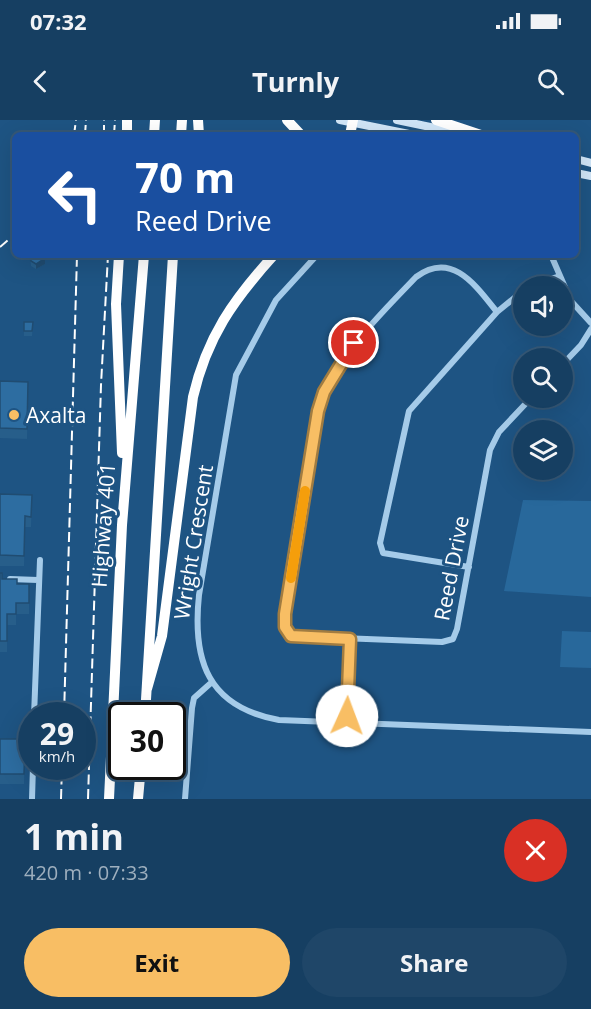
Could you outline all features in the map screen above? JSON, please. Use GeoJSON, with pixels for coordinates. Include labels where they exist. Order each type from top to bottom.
{"type":"FeatureCollection","features":[{"type":"Feature","properties":{"kind":"highway"},"geometry":{"type":"LineString","coordinates":[[287,120],[298,132]]}},
{"type":"Feature","properties":{"kind":"highway"},"geometry":{"type":"LineString","coordinates":[[436,120],[472,132]]}},
{"type":"Feature","properties":{"kind":"highway"},"geometry":{"type":"LineString","coordinates":[[119,258],[116,304],[122,453],[122,525]]}},
{"type":"Feature","properties":{"kind":"highway","name":"Highway 401"},"geometry":{"type":"LineString","coordinates":[[109,799],[122,525],[144,258]]}},
{"type":"Feature","properties":{"kind":"highway"},"geometry":{"type":"LineString","coordinates":[[146,702],[173,258]]}},
{"type":"Feature","properties":{"kind":"highway"},"geometry":{"type":"LineString","coordinates":[[147,689],[162,636],[191,408],[199,369],[217,328],[234,301],[271,258]]}},
{"type":"Feature","properties":{"kind":"highway"},"geometry":{"type":"LineString","coordinates":[[138,799],[140,780]]}},
{"type":"Feature","properties":{"kind":"main road"},"geometry":{"type":"LineString","coordinates":[[340,120],[400,132]]}},
{"type":"Feature","properties":{"kind":"main road"},"geometry":{"type":"LineString","coordinates":[[397,120],[455,132]]}},
{"type":"Feature","properties":{"kind":"street","name":"Wright Crescent"},"geometry":{"type":"LineString","coordinates":[[314,258],[276,300],[236,375],[198,595],[195,628],[200,655],[213,682],[240,708],[256,716],[279,720],[591,732]]}},
{"type":"Feature","properties":{"kind":"street"},"geometry":{"type":"LineString","coordinates":[[552,258],[560,276]]}},
{"type":"Feature","properties":{"kind":"street","name":"Reed Drive"},"geometry":{"type":"LineString","coordinates":[[497,312],[466,277],[454,269],[428,268],[416,277],[354,343],[324,392],[312,446],[285,614],[285,627],[291,636],[442,642],[453,639],[469,567],[490,450],[499,432],[522,408]]}},
{"type":"Feature","properties":{"kind":"street"},"geometry":{"type":"LineString","coordinates":[[469,567],[384,553],[380,543],[409,411],[497,312],[513,299]]}},
{"type":"Feature","properties":{"kind":"street"},"geometry":{"type":"LineString","coordinates":[[573,303],[591,323]]}},
{"type":"Feature","properties":{"kind":"street"},"geometry":{"type":"LineString","coordinates":[[573,353],[591,329]]}},
{"type":"Feature","properties":{"kind":"street"},"geometry":{"type":"LineString","coordinates":[[34,702],[40,560]]}},
{"type":"Feature","properties":{"kind":"street"},"geometry":{"type":"LineString","coordinates":[[10,579],[38,580]]}},
{"type":"Feature","properties":{"kind":"street"},"geometry":{"type":"LineString","coordinates":[[346,723],[350,639]]}},
{"type":"Feature","properties":{"kind":"street"},"geometry":{"type":"LineString","coordinates":[[185,799],[194,698],[213,682]]}},
{"type":"Feature","properties":{"kind":"street"},"geometry":{"type":"LineString","coordinates":[[32,799],[33,780]]}},
{"type":"Feature","properties":{"kind":"shaded area"},"geometry":{"type":"Polygon","coordinates":[[[523,500],[591,501],[591,597],[504,591],[523,500]]]}},
{"type":"Feature","properties":{"kind":"shaded area"},"geometry":{"type":"Polygon","coordinates":[[[562,631],[591,632],[591,668],[560,667],[562,631]]]}},
{"type":"Feature","properties":{"kind":"building"},"geometry":{"type":"Polygon","coordinates":[[[30,258],[45,258],[36,264],[30,258]]]}},
{"type":"Feature","properties":{"kind":"building"},"geometry":{"type":"Polygon","coordinates":[[[24,322],[33,322],[32,331],[24,331],[24,322]]]}},
{"type":"Feature","properties":{"kind":"building","name":"Axalta"},"geometry":{"type":"Polygon","coordinates":[[[0,381],[28,382],[27,429],[0,428],[0,381]]]}},
{"type":"Feature","properties":{"kind":"building"},"geometry":{"type":"Polygon","coordinates":[[[0,494],[32,495],[31,517],[25,516],[24,556],[0,555],[0,494]]]}},
{"type":"Feature","properties":{"kind":"building"},"geometry":{"type":"Polygon","coordinates":[[[0,573],[2,573],[2,579],[17,579],[17,584],[29,584],[29,603],[16,603],[16,614],[7,614],[7,641],[0,641],[0,573]]]}},
{"type":"Feature","properties":{"kind":"building"},"geometry":{"type":"Polygon","coordinates":[[[0,739],[18,739],[18,774],[0,774],[0,739]]]}},
{"type":"Feature","properties":{"kind":"railway"},"geometry":{"type":"LineString","coordinates":[[74,132],[76,120]]}},
{"type":"Feature","properties":{"kind":"railway"},"geometry":{"type":"LineString","coordinates":[[85,132],[86,120]]}},
{"type":"Feature","properties":{"kind":"railway"},"geometry":{"type":"LineString","coordinates":[[104,120],[104,132]]}},
{"type":"Feature","properties":{"kind":"railway"},"geometry":{"type":"LineString","coordinates":[[114,132],[115,120]]}},
{"type":"Feature","properties":{"kind":"railway"},"geometry":{"type":"LineString","coordinates":[[0,247],[12,237]]}},
{"type":"Feature","properties":{"kind":"railway"},"geometry":{"type":"LineString","coordinates":[[64,702],[77,258]]}},
{"type":"Feature","properties":{"kind":"railway"},"geometry":{"type":"LineString","coordinates":[[88,799],[101,385],[108,258]]}},
{"type":"Feature","properties":{"kind":"railway"},"geometry":{"type":"LineString","coordinates":[[61,799],[62,780]]}},
{"type":"Feature","properties":{"kind":"slow traffic"},"geometry":{"type":"LineString","coordinates":[[291,578],[305,491]]}},
{"type":"Feature","properties":{"kind":"place","name":"Axalta"},"geometry":{"type":"Point","coordinates":[14,415]}},
{"type":"Feature","properties":{"kind":"route"},"geometry":{"type":"LineString","coordinates":[[347,716],[350,639],[291,636],[285,627],[285,614],[318,411],[324,392],[339,364],[354,343]]}}]}
